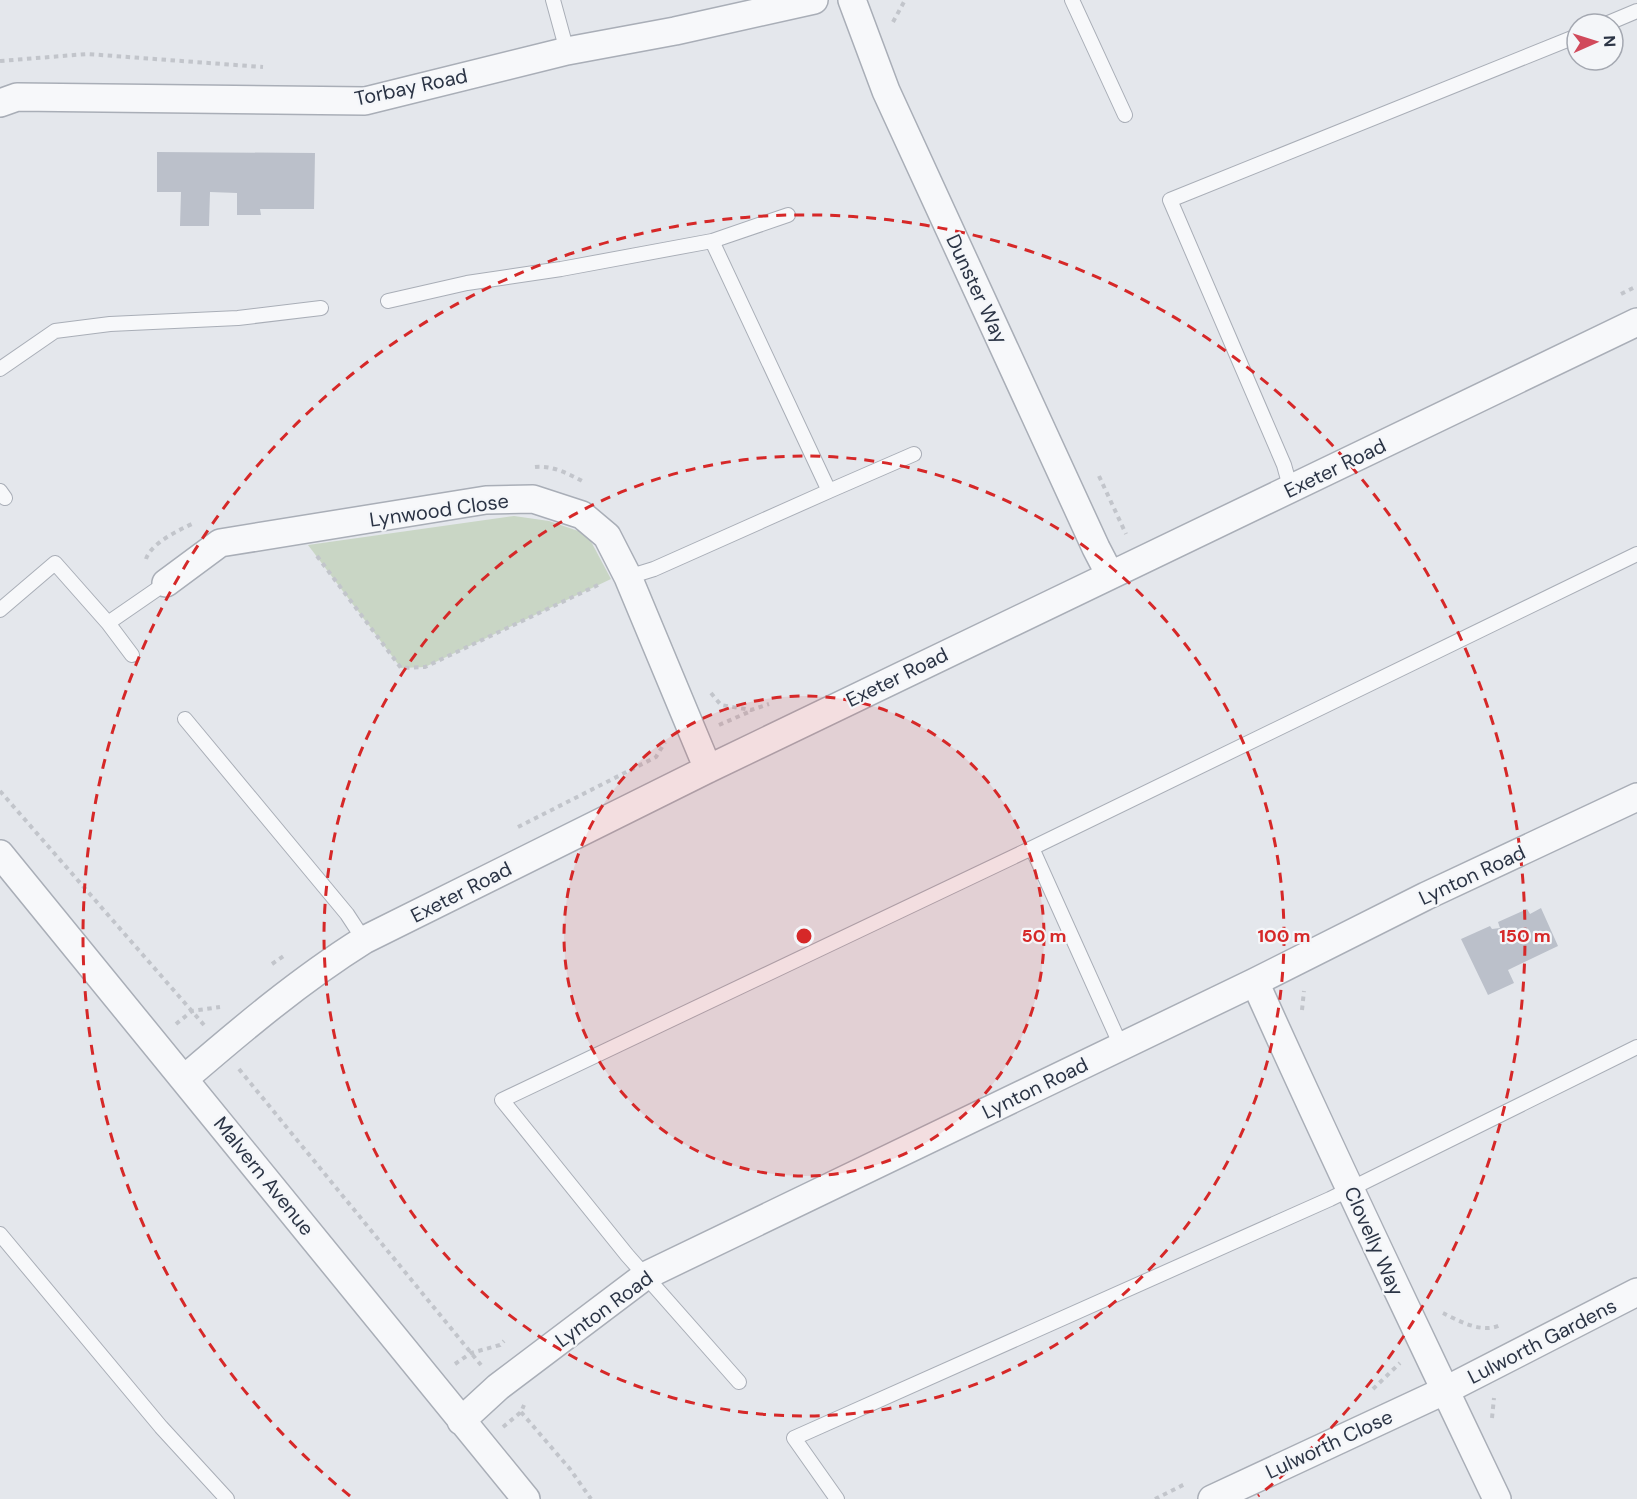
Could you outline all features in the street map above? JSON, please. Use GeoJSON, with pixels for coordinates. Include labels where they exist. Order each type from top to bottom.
{"type":"FeatureCollection","features":[{"type":"Feature","properties":{"kind":"street","name":"Torbay Road"},"geometry":{"type":"LineString","coordinates":[[0,103],[17,97],[365,101],[567,51],[675,31],[814,0]]}},
{"type":"Feature","properties":{"kind":"street","name":"Dunster Way"},"geometry":{"type":"LineString","coordinates":[[852,0],[886,91],[1110,575]]}},
{"type":"Feature","properties":{"kind":"street","name":"Exeter Road"},"geometry":{"type":"LineString","coordinates":[[184,1079],[222,1046],[329,962],[364,940],[708,769],[1292,490],[1637,322]]}},
{"type":"Feature","properties":{"kind":"street","name":"Lynwood Close"},"geometry":{"type":"LineString","coordinates":[[166,583],[220,543],[486,500],[533,499],[582,515],[607,536],[627,577],[708,769]]}},
{"type":"Feature","properties":{"kind":"street","name":"Lynton Road"},"geometry":{"type":"LineString","coordinates":[[461,1421],[498,1387],[645,1276],[1255,982],[1436,891],[1637,797]]}},
{"type":"Feature","properties":{"kind":"street","name":"Malvern Avenue"},"geometry":{"type":"LineString","coordinates":[[0,854],[526,1499]]}},
{"type":"Feature","properties":{"kind":"street","name":"Clovelly Way"},"geometry":{"type":"LineString","coordinates":[[1255,982],[1412,1324],[1497,1499]]}},
{"type":"Feature","properties":{"kind":"street","name":"Lulworth Gardens"},"geometry":{"type":"LineString","coordinates":[[1446,1390],[1637,1292]]}},
{"type":"Feature","properties":{"kind":"street","name":"Lulworth Close"},"geometry":{"type":"LineString","coordinates":[[1204,1488],[1446,1390]]}},
{"type":"Feature","properties":{"kind":"lane"},"geometry":{"type":"LineString","coordinates":[[553,0],[567,51]]}},
{"type":"Feature","properties":{"kind":"lane"},"geometry":{"type":"LineString","coordinates":[[1072,0],[1125,115]]}},
{"type":"Feature","properties":{"kind":"lane"},"geometry":{"type":"LineString","coordinates":[[1292,490],[1284,465],[1170,200],[1565,41]]}},
{"type":"Feature","properties":{"kind":"lane"},"geometry":{"type":"LineString","coordinates":[[388,301],[467,283],[561,269],[712,241],[788,215]]}},
{"type":"Feature","properties":{"kind":"lane"},"geometry":{"type":"LineString","coordinates":[[712,241],[829,491]]}},
{"type":"Feature","properties":{"kind":"lane"},"geometry":{"type":"LineString","coordinates":[[0,369],[55,331],[110,324],[238,318],[321,308]]}},
{"type":"Feature","properties":{"kind":"lane"},"geometry":{"type":"LineString","coordinates":[[627,577],[654,569],[914,454]]}},
{"type":"Feature","properties":{"kind":"lane"},"geometry":{"type":"LineString","coordinates":[[739,1382],[645,1276],[502,1100],[1032,848],[1637,554]]}},
{"type":"Feature","properties":{"kind":"lane"},"geometry":{"type":"LineString","coordinates":[[0,610],[55,563],[108,623],[132,655]]}},
{"type":"Feature","properties":{"kind":"lane"},"geometry":{"type":"LineString","coordinates":[[108,623],[166,583]]}},
{"type":"Feature","properties":{"kind":"lane"},"geometry":{"type":"LineString","coordinates":[[185,719],[346,914],[364,940]]}},
{"type":"Feature","properties":{"kind":"lane"},"geometry":{"type":"LineString","coordinates":[[1032,848],[1121,1046]]}},
{"type":"Feature","properties":{"kind":"lane"},"geometry":{"type":"LineString","coordinates":[[837,1499],[794,1438],[1330,1199],[1637,1047]]}},
{"type":"Feature","properties":{"kind":"lane"},"geometry":{"type":"LineString","coordinates":[[0,1234],[161,1427],[227,1499]]}},
{"type":"Feature","properties":{"kind":"path"},"geometry":{"type":"LineString","coordinates":[[0,61],[87,54],[271,68]]}},
{"type":"Feature","properties":{"kind":"path"},"geometry":{"type":"LineString","coordinates":[[0,791],[179,994],[498,1387],[570,1469],[591,1499]]}},
{"type":"Feature","properties":{"kind":"path"},"geometry":{"type":"LineString","coordinates":[[1300,959],[1307,973],[1302,1010],[1305,1021]]}},
{"type":"Feature","properties":{"kind":"path"},"geometry":{"type":"LineString","coordinates":[[1438,1304],[1443,1313],[1471,1326],[1495,1328],[1506,1323]]}},
{"type":"Feature","properties":{"kind":"path"},"geometry":{"type":"LineString","coordinates":[[1364,1393],[1374,1388],[1403,1360]]}},
{"type":"Feature","properties":{"kind":"path"},"geometry":{"type":"LineString","coordinates":[[1495,1388],[1492,1418],[1496,1428]]}},
{"type":"Feature","properties":{"kind":"path"},"geometry":{"type":"LineString","coordinates":[[1155,1499],[1204,1488]]}},
{"type":"Feature","properties":{"kind":"green space"},"geometry":{"type":"Polygon","coordinates":[[[514,516],[549,521],[587,534],[611,579],[425,667],[401,668],[308,545],[514,516]]]}},
{"type":"Feature","properties":{"kind":"building"},"geometry":{"type":"Polygon","coordinates":[[[157,152],[315,153],[314,209],[260,209],[261,215],[237,215],[237,193],[210,192],[209,226],[180,226],[181,192],[157,192],[157,152]]]}},
{"type":"Feature","properties":{"kind":"building"},"geometry":{"type":"Polygon","coordinates":[[[1541,908],[1558,946],[1508,970],[1514,983],[1488,995],[1461,939],[1490,926],[1492,929],[1500,928],[1498,922],[1527,909],[1530,914],[1541,908]]]}}]}
